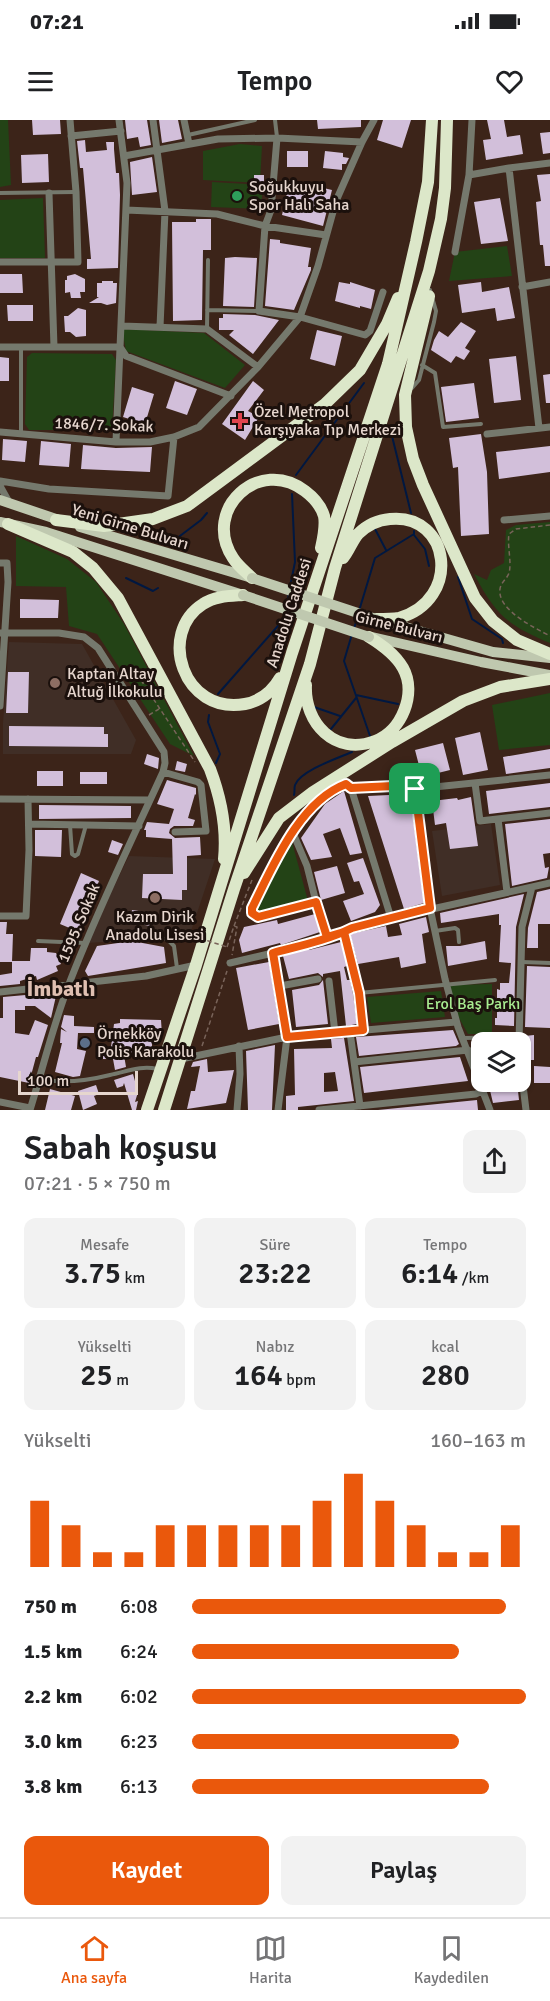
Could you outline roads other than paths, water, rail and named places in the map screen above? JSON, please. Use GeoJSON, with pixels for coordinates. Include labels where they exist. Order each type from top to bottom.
{"type":"FeatureCollection","features":[{"type":"Feature","properties":{"kind":"highway","name":"Anadolu Caddesi"},"geometry":{"type":"LineString","coordinates":[[147,1110],[196,965],[292,653],[388,364],[428,182],[432,120]]}},
{"type":"Feature","properties":{"kind":"highway","name":"Anadolu Caddesi"},"geometry":{"type":"LineString","coordinates":[[164,1110],[234,889],[310,664],[335,568],[429,271],[441,219],[447,120]]}},
{"type":"Feature","properties":{"kind":"highway"},"geometry":{"type":"LineString","coordinates":[[444,188],[455,146],[456,120]]}},
{"type":"Feature","properties":{"kind":"highway"},"geometry":{"type":"LineString","coordinates":[[56,519],[104,526],[153,519],[187,506],[325,404],[360,370],[387,324],[411,263]]}},
{"type":"Feature","properties":{"kind":"highway"},"geometry":{"type":"LineString","coordinates":[[429,271],[430,290],[405,395],[406,426],[413,459],[475,598],[493,621],[517,639],[550,656]]}},
{"type":"Feature","properties":{"kind":"highway"},"geometry":{"type":"LineString","coordinates":[[252,578],[230,553],[224,536],[224,521],[227,509],[238,494],[250,485],[264,481],[279,481],[297,485],[312,496],[320,507],[324,518],[322,565]]}},
{"type":"Feature","properties":{"kind":"highway"},"geometry":{"type":"LineString","coordinates":[[335,568],[356,536],[366,527],[382,520],[398,518],[411,521],[432,536],[440,552],[442,569],[427,603],[397,618],[376,619]]}},
{"type":"Feature","properties":{"kind":"highway"},"geometry":{"type":"LineString","coordinates":[[4,523],[73,552],[93,568],[118,598],[213,776],[224,821],[225,850],[222,882]]}},
{"type":"Feature","properties":{"kind":"highway"},"geometry":{"type":"LineString","coordinates":[[243,595],[218,597],[205,602],[194,611],[183,628],[179,658],[190,684],[203,698],[217,704],[233,706],[252,703],[275,687],[292,653]]}},
{"type":"Feature","properties":{"kind":"highway"},"geometry":{"type":"LineString","coordinates":[[310,664],[305,696],[314,723],[326,734],[346,743],[375,741],[388,733],[400,719],[407,704],[409,688],[402,666],[390,651],[369,637]]}},
{"type":"Feature","properties":{"kind":"highway"},"geometry":{"type":"LineString","coordinates":[[234,889],[279,818],[313,792],[463,701],[500,687],[550,677]]}},
{"type":"Feature","properties":{"kind":"main road","name":"Yeni Girne Bulvarı"},"geometry":{"type":"LineString","coordinates":[[5,502],[252,578],[376,619]]}},
{"type":"Feature","properties":{"kind":"main road","name":"Yeni Girne Bulvarı"},"geometry":{"type":"LineString","coordinates":[[4,523],[46,532],[243,595]]}},
{"type":"Feature","properties":{"kind":"main road","name":"Girne Bulvarı"},"geometry":{"type":"LineString","coordinates":[[243,595],[369,637],[550,677]]}},
{"type":"Feature","properties":{"kind":"main road","name":"Girne Bulvarı"},"geometry":{"type":"LineString","coordinates":[[376,619],[493,652],[550,656]]}},
{"type":"Feature","properties":{"kind":"street"},"geometry":{"type":"LineString","coordinates":[[0,262],[78,262],[76,192],[70,120]]}},
{"type":"Feature","properties":{"kind":"street"},"geometry":{"type":"LineString","coordinates":[[116,442],[127,183],[119,120]]}},
{"type":"Feature","properties":{"kind":"street"},"geometry":{"type":"LineString","coordinates":[[153,120],[165,211],[160,327]]}},
{"type":"Feature","properties":{"kind":"street"},"geometry":{"type":"LineString","coordinates":[[184,120],[189,144]]}},
{"type":"Feature","properties":{"kind":"street"},"geometry":{"type":"LineString","coordinates":[[300,317],[318,266],[336,201],[374,120]]}},
{"type":"Feature","properties":{"kind":"street"},"geometry":{"type":"LineString","coordinates":[[455,252],[469,175],[472,120]]}},
{"type":"Feature","properties":{"kind":"street"},"geometry":{"type":"LineString","coordinates":[[71,136],[121,131]]}},
{"type":"Feature","properties":{"kind":"street"},"geometry":{"type":"LineString","coordinates":[[124,156],[218,139],[277,138],[362,142]]}},
{"type":"Feature","properties":{"kind":"street"},"geometry":{"type":"LineString","coordinates":[[277,138],[271,210],[265,226],[259,311],[300,317],[365,335],[370,331],[383,292]]}},
{"type":"Feature","properties":{"kind":"street"},"geometry":{"type":"LineString","coordinates":[[469,175],[550,163]]}},
{"type":"Feature","properties":{"kind":"street"},"geometry":{"type":"LineString","coordinates":[[509,168],[539,428]]}},
{"type":"Feature","properties":{"kind":"street"},"geometry":{"type":"LineString","coordinates":[[49,193],[54,347]]}},
{"type":"Feature","properties":{"kind":"street"},"geometry":{"type":"LineString","coordinates":[[126,210],[217,214],[265,226],[326,235]]}},
{"type":"Feature","properties":{"kind":"street"},"geometry":{"type":"LineString","coordinates":[[522,287],[550,282]]}},
{"type":"Feature","properties":{"kind":"street","name":"1846/7. Sokak"},"geometry":{"type":"LineString","coordinates":[[0,432],[116,442],[150,442],[174,437],[199,427],[258,367],[300,317]]}},
{"type":"Feature","properties":{"kind":"street"},"geometry":{"type":"LineString","coordinates":[[122,326],[207,329],[258,367]]}},
{"type":"Feature","properties":{"kind":"street"},"geometry":{"type":"LineString","coordinates":[[0,347],[120,347]]}},
{"type":"Feature","properties":{"kind":"street"},"geometry":{"type":"LineString","coordinates":[[120,347],[126,356],[231,396]]}},
{"type":"Feature","properties":{"kind":"street"},"geometry":{"type":"LineString","coordinates":[[487,434],[550,427]]}},
{"type":"Feature","properties":{"kind":"street"},"geometry":{"type":"LineString","coordinates":[[0,481],[49,489],[168,496],[174,437]]}},
{"type":"Feature","properties":{"kind":"street"},"geometry":{"type":"LineString","coordinates":[[0,486],[5,502]]}},
{"type":"Feature","properties":{"kind":"street"},"geometry":{"type":"LineString","coordinates":[[504,520],[550,516]]}},
{"type":"Feature","properties":{"kind":"street"},"geometry":{"type":"LineString","coordinates":[[0,563],[7,563],[8,582],[2,633],[0,706]]}},
{"type":"Feature","properties":{"kind":"street","name":"1595. Sokak"},"geometry":{"type":"LineString","coordinates":[[2,633],[59,633],[84,637],[98,648],[164,752],[165,763],[139,826],[101,903],[68,986],[30,1109]]}},
{"type":"Feature","properties":{"kind":"street"},"geometry":{"type":"LineString","coordinates":[[163,772],[198,782],[203,789],[206,831],[175,832]]}},
{"type":"Feature","properties":{"kind":"street"},"geometry":{"type":"LineString","coordinates":[[351,788],[414,787],[550,775]]}},
{"type":"Feature","properties":{"kind":"street"},"geometry":{"type":"LineString","coordinates":[[475,783],[480,821],[550,813]]}},
{"type":"Feature","properties":{"kind":"street"},"geometry":{"type":"LineString","coordinates":[[258,917],[252,913],[252,908],[281,850],[314,807],[333,789],[346,784],[351,788],[391,918]]}},
{"type":"Feature","properties":{"kind":"street"},"geometry":{"type":"LineString","coordinates":[[414,787],[430,908],[456,1022],[471,1058]]}},
{"type":"Feature","properties":{"kind":"street"},"geometry":{"type":"LineString","coordinates":[[0,799],[150,800]]}},
{"type":"Feature","properties":{"kind":"street"},"geometry":{"type":"LineString","coordinates":[[0,916],[26,916],[28,799]]}},
{"type":"Feature","properties":{"kind":"street"},"geometry":{"type":"LineString","coordinates":[[498,819],[507,892]]}},
{"type":"Feature","properties":{"kind":"street"},"geometry":{"type":"LineString","coordinates":[[29,824],[139,826]]}},
{"type":"Feature","properties":{"kind":"street"},"geometry":{"type":"LineString","coordinates":[[293,832],[307,866],[316,902]]}},
{"type":"Feature","properties":{"kind":"street"},"geometry":{"type":"LineString","coordinates":[[230,963],[430,908],[550,883]]}},
{"type":"Feature","properties":{"kind":"street"},"geometry":{"type":"LineString","coordinates":[[519,1032],[522,927],[532,887]]}},
{"type":"Feature","properties":{"kind":"street"},"geometry":{"type":"LineString","coordinates":[[344,932],[359,993],[363,1030]]}},
{"type":"Feature","properties":{"kind":"street"},"geometry":{"type":"LineString","coordinates":[[273,953],[287,1037],[278,1110]]}},
{"type":"Feature","properties":{"kind":"street"},"geometry":{"type":"LineString","coordinates":[[0,992],[146,976],[196,965]]}},
{"type":"Feature","properties":{"kind":"street"},"geometry":{"type":"LineString","coordinates":[[280,986],[318,979]]}},
{"type":"Feature","properties":{"kind":"street"},"geometry":{"type":"LineString","coordinates":[[329,981],[335,1033]]}},
{"type":"Feature","properties":{"kind":"street"},"geometry":{"type":"LineString","coordinates":[[181,1059],[287,1037],[456,1022]]}},
{"type":"Feature","properties":{"kind":"street"},"geometry":{"type":"LineString","coordinates":[[350,1032],[360,1106]]}},
{"type":"Feature","properties":{"kind":"street"},"geometry":{"type":"LineString","coordinates":[[237,1110],[240,1074],[238,1046]]}},
{"type":"Feature","properties":{"kind":"street"},"geometry":{"type":"LineString","coordinates":[[354,1062],[468,1050]]}},
{"type":"Feature","properties":{"kind":"street"},"geometry":{"type":"LineString","coordinates":[[320,1110],[480,1092]]}},
{"type":"Feature","properties":{"kind":"street"},"geometry":{"type":"LineString","coordinates":[[484,1092],[490,1110]]}},
{"type":"Feature","properties":{"kind":"street"},"geometry":{"type":"LineString","coordinates":[[524,1092],[526,1110]]}},
{"type":"Feature","properties":{"kind":"street"},"geometry":{"type":"LineString","coordinates":[[0,1102],[30,1109]]}},
{"type":"Feature","properties":{"kind":"lane"},"geometry":{"type":"LineString","coordinates":[[187,135],[255,120]]}},
{"type":"Feature","properties":{"kind":"lane"},"geometry":{"type":"LineString","coordinates":[[275,120],[277,138]]}},
{"type":"Feature","properties":{"kind":"lane"},"geometry":{"type":"LineString","coordinates":[[0,193],[76,192]]}},
{"type":"Feature","properties":{"kind":"lane"},"geometry":{"type":"LineString","coordinates":[[207,329],[208,260]]}},
{"type":"Feature","properties":{"kind":"lane"},"geometry":{"type":"LineString","coordinates":[[405,395],[418,380],[436,311],[430,290]]}},
{"type":"Feature","properties":{"kind":"lane"},"geometry":{"type":"LineString","coordinates":[[207,310],[259,311]]}},
{"type":"Feature","properties":{"kind":"lane"},"geometry":{"type":"LineString","coordinates":[[21,347],[21,434]]}},
{"type":"Feature","properties":{"kind":"lane"},"geometry":{"type":"LineString","coordinates":[[422,365],[435,373],[442,427],[481,424]]}},
{"type":"Feature","properties":{"kind":"lane"},"geometry":{"type":"LineString","coordinates":[[70,825],[72,852],[75,856],[78,854],[86,825]]}},
{"type":"Feature","properties":{"kind":"lane"},"geometry":{"type":"LineString","coordinates":[[258,917],[316,902],[327,937]]}},
{"type":"Feature","properties":{"kind":"lane"},"geometry":{"type":"LineString","coordinates":[[435,931],[455,928],[458,930],[459,942]]}},
{"type":"Feature","properties":{"kind":"lane"},"geometry":{"type":"LineString","coordinates":[[107,934],[167,939],[174,946],[177,969]]}},
{"type":"Feature","properties":{"kind":"lane"},"geometry":{"type":"LineString","coordinates":[[38,941],[86,943]]}},
{"type":"Feature","properties":{"kind":"lane"},"geometry":{"type":"LineString","coordinates":[[521,962],[550,963]]}},
{"type":"Feature","properties":{"kind":"lane"},"geometry":{"type":"LineString","coordinates":[[359,993],[495,980]]}},
{"type":"Feature","properties":{"kind":"lane"},"geometry":{"type":"LineString","coordinates":[[463,1038],[471,1038]]}},
{"type":"Feature","properties":{"kind":"lane"},"geometry":{"type":"LineString","coordinates":[[39,1079],[68,1082],[140,1068],[161,1069]]}},
{"type":"Feature","properties":{"kind":"waterway"},"geometry":{"type":"LineString","coordinates":[[296,475],[364,383]]}},
{"type":"Feature","properties":{"kind":"waterway"},"geometry":{"type":"LineString","coordinates":[[391,432],[411,513]]}},
{"type":"Feature","properties":{"kind":"waterway"},"geometry":{"type":"LineString","coordinates":[[290,587],[295,562],[292,494]]}},
{"type":"Feature","properties":{"kind":"waterway"},"geometry":{"type":"LineString","coordinates":[[176,539],[207,513]]}},
{"type":"Feature","properties":{"kind":"waterway"},"geometry":{"type":"LineString","coordinates":[[375,529],[386,550]]}},
{"type":"Feature","properties":{"kind":"waterway"},"geometry":{"type":"LineString","coordinates":[[359,611],[375,558],[414,534],[414,531]]}},
{"type":"Feature","properties":{"kind":"waterway"},"geometry":{"type":"LineString","coordinates":[[414,535],[425,549],[429,566]]}},
{"type":"Feature","properties":{"kind":"waterway"},"geometry":{"type":"LineString","coordinates":[[458,577],[472,619],[502,639],[503,643]]}},
{"type":"Feature","properties":{"kind":"waterway"},"geometry":{"type":"LineString","coordinates":[[126,578],[153,591],[158,588]]}},
{"type":"Feature","properties":{"kind":"waterway"},"geometry":{"type":"LineString","coordinates":[[287,605],[289,593]]}},
{"type":"Feature","properties":{"kind":"waterway"},"geometry":{"type":"LineString","coordinates":[[218,694],[284,619],[285,614]]}},
{"type":"Feature","properties":{"kind":"waterway"},"geometry":{"type":"LineString","coordinates":[[354,628],[358,617]]}},
{"type":"Feature","properties":{"kind":"waterway"},"geometry":{"type":"LineString","coordinates":[[352,634],[344,661],[370,736]]}},
{"type":"Feature","properties":{"kind":"waterway"},"geometry":{"type":"LineString","coordinates":[[356,695],[398,704]]}},
{"type":"Feature","properties":{"kind":"waterway"},"geometry":{"type":"LineString","coordinates":[[331,729],[356,698]]}},
{"type":"Feature","properties":{"kind":"waterway"},"geometry":{"type":"LineString","coordinates":[[314,707],[340,716]]}},
{"type":"Feature","properties":{"kind":"waterway"},"geometry":{"type":"LineString","coordinates":[[209,715],[208,722],[220,754],[216,763]]}},
{"type":"Feature","properties":{"kind":"waterway"},"geometry":{"type":"LineString","coordinates":[[294,795],[295,785],[304,775],[352,752]]}},
{"type":"Feature","properties":{"kind":"place","name":"Soğukkuyu Spor Halı Saha"},"geometry":{"type":"Point","coordinates":[237,196]}},
{"type":"Feature","properties":{"kind":"place","name":"Özel Metropol Karşıyaka Tıp Merkezi"},"geometry":{"type":"Point","coordinates":[240,421]}},
{"type":"Feature","properties":{"kind":"place","name":"Kaptan Altay Altuğ İlkokulu"},"geometry":{"type":"Point","coordinates":[55,683]}},
{"type":"Feature","properties":{"kind":"place","name":"Kazım Dirik Anadolu Lisesi"},"geometry":{"type":"Point","coordinates":[155,898]}},
{"type":"Feature","properties":{"kind":"place","name":"Örnekköy Polis Karakolu"},"geometry":{"type":"Point","coordinates":[85,1043]}},
{"type":"Feature","properties":{"kind":"district","name":"İmbatlı"},"geometry":{"type":"Point","coordinates":[61,988]}},
{"type":"Feature","properties":{"kind":"park label","name":"Erol Baş Parkı"},"geometry":{"type":"Point","coordinates":[473,1004]}}]}
